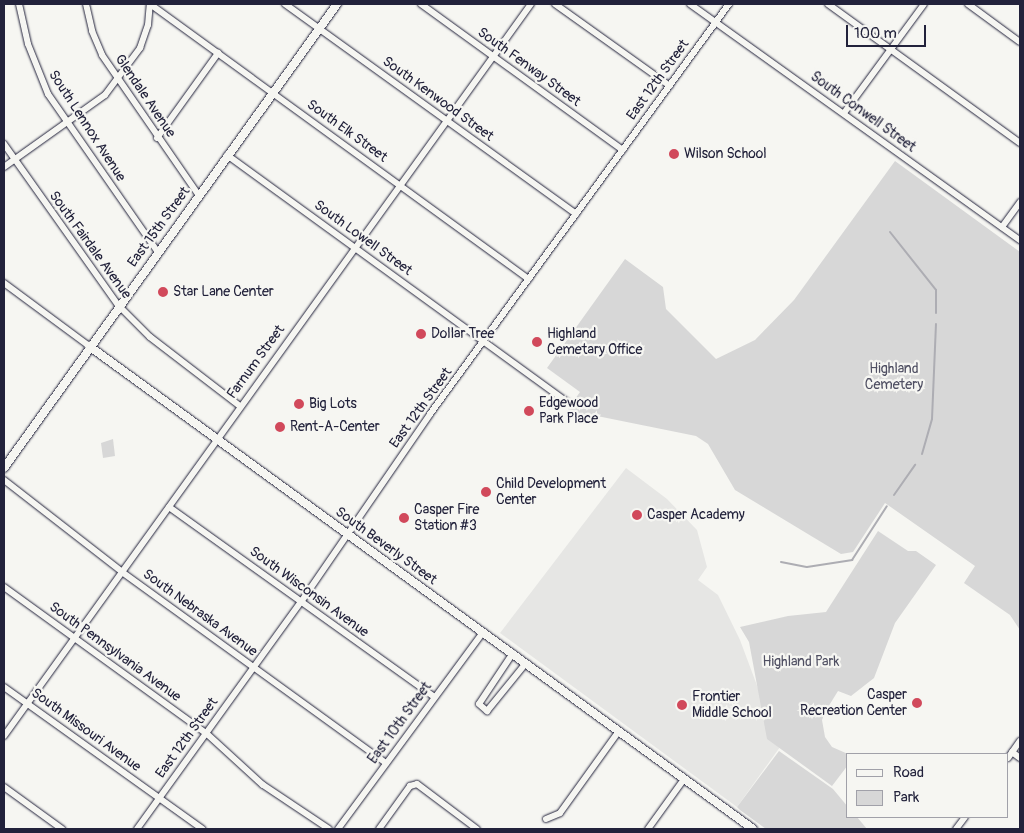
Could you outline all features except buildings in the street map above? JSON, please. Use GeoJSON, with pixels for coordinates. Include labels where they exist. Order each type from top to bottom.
{"type":"FeatureCollection","features":[{"type":"Feature","properties":{"kind":"main road","name":"East 15th Street"},"geometry":{"type":"LineString","coordinates":[[4,468],[118,305],[337,4]]}},
{"type":"Feature","properties":{"kind":"main road","name":"South Beverly Street"},"geometry":{"type":"LineString","coordinates":[[89,346],[750,828]]}},
{"type":"Feature","properties":{"kind":"street","name":"South Lennox Avenue"},"geometry":{"type":"LineString","coordinates":[[19,4],[22,24],[36,69],[67,122],[157,251]]}},
{"type":"Feature","properties":{"kind":"street","name":"Glendale Avenue"},"geometry":{"type":"LineString","coordinates":[[86,4],[92,31],[118,80],[198,194]]}},
{"type":"Feature","properties":{"kind":"street"},"geometry":{"type":"LineString","coordinates":[[4,167],[99,101],[118,80],[143,41],[150,4]]}},
{"type":"Feature","properties":{"kind":"street","name":"South Elk Street"},"geometry":{"type":"LineString","coordinates":[[150,4],[529,279]]}},
{"type":"Feature","properties":{"kind":"street","name":"South Kenwood Street"},"geometry":{"type":"LineString","coordinates":[[285,4],[576,214]]}},
{"type":"Feature","properties":{"kind":"street","name":"South Fenway Street"},"geometry":{"type":"LineString","coordinates":[[421,4],[623,150]]}},
{"type":"Feature","properties":{"kind":"street","name":"Farnum Street"},"geometry":{"type":"LineString","coordinates":[[4,736],[399,184],[531,4]]}},
{"type":"Feature","properties":{"kind":"street"},"geometry":{"type":"LineString","coordinates":[[555,4],[670,86]]}},
{"type":"Feature","properties":{"kind":"street","name":"South Conwell Street"},"geometry":{"type":"LineString","coordinates":[[690,4],[1020,240]]}},
{"type":"Feature","properties":{"kind":"street","name":"East 12th Street"},"geometry":{"type":"LineString","coordinates":[[136,829],[301,602],[395,464],[729,4]]}},
{"type":"Feature","properties":{"kind":"street"},"geometry":{"type":"LineString","coordinates":[[828,4],[1020,143]]}},
{"type":"Feature","properties":{"kind":"street"},"geometry":{"type":"LineString","coordinates":[[844,113],[924,4]]}},
{"type":"Feature","properties":{"kind":"street"},"geometry":{"type":"LineString","coordinates":[[968,4],[1020,42]]}},
{"type":"Feature","properties":{"kind":"street"},"geometry":{"type":"LineString","coordinates":[[157,138],[218,53]]}},
{"type":"Feature","properties":{"kind":"street","name":"South Fairdale Avenue"},"geometry":{"type":"LineString","coordinates":[[4,144],[118,305],[150,337],[240,406]]}},
{"type":"Feature","properties":{"kind":"street","name":"South Lowell Street"},"geometry":{"type":"LineString","coordinates":[[227,155],[566,401]]}},
{"type":"Feature","properties":{"kind":"street"},"geometry":{"type":"LineString","coordinates":[[1002,227],[1020,202]]}},
{"type":"Feature","properties":{"kind":"street","name":"South Beverly Street"},"geometry":{"type":"LineString","coordinates":[[4,283],[89,346]]}},
{"type":"Feature","properties":{"kind":"street","name":"South Nebraska Avenue"},"geometry":{"type":"LineString","coordinates":[[4,480],[122,572],[386,763]]}},
{"type":"Feature","properties":{"kind":"street","name":"South Wisconsin Avenue"},"geometry":{"type":"LineString","coordinates":[[169,507],[434,697]]}},
{"type":"Feature","properties":{"kind":"street","name":"South Pennsylvania Avenue"},"geometry":{"type":"LineString","coordinates":[[4,587],[206,733],[263,785],[329,829]]}},
{"type":"Feature","properties":{"kind":"street","name":"East 10th Street"},"geometry":{"type":"LineString","coordinates":[[338,829],[483,632]]}},
{"type":"Feature","properties":{"kind":"street"},"geometry":{"type":"LineString","coordinates":[[513,654],[479,704],[487,710],[526,663]]}},
{"type":"Feature","properties":{"kind":"street","name":"South Missouri Avenue"},"geometry":{"type":"LineString","coordinates":[[4,686],[202,829]]}},
{"type":"Feature","properties":{"kind":"street"},"geometry":{"type":"LineString","coordinates":[[546,819],[560,813],[619,731]]}},
{"type":"Feature","properties":{"kind":"street"},"geometry":{"type":"LineString","coordinates":[[1020,741],[1010,755],[1020,758]]}},
{"type":"Feature","properties":{"kind":"street"},"geometry":{"type":"LineString","coordinates":[[648,829],[684,779]]}},
{"type":"Feature","properties":{"kind":"street"},"geometry":{"type":"LineString","coordinates":[[378,829],[410,786],[416,784],[466,826],[477,829]]}},
{"type":"Feature","properties":{"kind":"street"},"geometry":{"type":"LineString","coordinates":[[4,787],[62,829]]}},
{"type":"Feature","properties":{"kind":"street"},"geometry":{"type":"LineString","coordinates":[[956,829],[964,818]]}},
{"type":"Feature","properties":{"kind":"shaded area","name":"Frontier Middle School"},"geometry":{"type":"Polygon","coordinates":[[[626,468],[667,499],[697,530],[707,567],[698,580],[718,595],[740,640],[780,747],[737,807],[500,633],[626,468]]]}},
{"type":"Feature","properties":{"kind":"green space","name":"Highland Cemetery"},"geometry":{"type":"Polygon","coordinates":[[[895,161],[1020,252],[1020,630],[1010,615],[964,583],[975,566],[885,503],[853,552],[841,554],[735,490],[708,444],[696,436],[597,416],[583,420],[568,409],[580,392],[547,368],[625,259],[663,287],[666,309],[716,359],[755,340],[794,300],[895,161]]]}},
{"type":"Feature","properties":{"kind":"green space"},"geometry":{"type":"Polygon","coordinates":[[[113,439],[115,456],[103,458],[101,443],[113,439]]]}},
{"type":"Feature","properties":{"kind":"green space","name":"Highland Park"},"geometry":{"type":"Polygon","coordinates":[[[878,531],[908,551],[916,551],[936,565],[895,623],[874,678],[851,696],[838,691],[825,712],[822,720],[825,737],[832,747],[846,753],[846,768],[832,786],[767,739],[749,642],[740,627],[788,616],[826,612],[878,531]]]}},
{"type":"Feature","properties":{"kind":"green space"},"geometry":{"type":"Polygon","coordinates":[[[779,751],[833,789],[846,805],[846,818],[858,818],[867,829],[766,829],[737,807],[779,751]]]}},
{"type":"Feature","properties":{"kind":"waterway"},"geometry":{"type":"LineString","coordinates":[[890,232],[936,290],[936,313]]}},
{"type":"Feature","properties":{"kind":"waterway"},"geometry":{"type":"LineString","coordinates":[[922,454],[932,419],[936,324]]}},
{"type":"Feature","properties":{"kind":"waterway"},"geometry":{"type":"LineString","coordinates":[[894,495],[915,465]]}},
{"type":"Feature","properties":{"kind":"waterway"},"geometry":{"type":"LineString","coordinates":[[781,562],[807,567],[852,560],[887,506]]}},
{"type":"Feature","properties":{"kind":"place","name":"Wilson School"},"geometry":{"type":"Point","coordinates":[674,154]}},
{"type":"Feature","properties":{"kind":"place","name":"Star Lane Center"},"geometry":{"type":"Point","coordinates":[163,292]}},
{"type":"Feature","properties":{"kind":"place","name":"Dollar Tree"},"geometry":{"type":"Point","coordinates":[421,334]}},
{"type":"Feature","properties":{"kind":"place","name":"Highland Cemetary Office"},"geometry":{"type":"Point","coordinates":[537,342]}},
{"type":"Feature","properties":{"kind":"place","name":"Big Lots"},"geometry":{"type":"Point","coordinates":[299,404]}},
{"type":"Feature","properties":{"kind":"place","name":"Edgewood Park Place"},"geometry":{"type":"Point","coordinates":[529,411]}},
{"type":"Feature","properties":{"kind":"place","name":"Rent-A-Center"},"geometry":{"type":"Point","coordinates":[280,427]}},
{"type":"Feature","properties":{"kind":"place","name":"Child Development Center"},"geometry":{"type":"Point","coordinates":[486,492]}},
{"type":"Feature","properties":{"kind":"place","name":"Casper Academy"},"geometry":{"type":"Point","coordinates":[637,515]}},
{"type":"Feature","properties":{"kind":"place","name":"Casper Fire Station #3"},"geometry":{"type":"Point","coordinates":[404,518]}},
{"type":"Feature","properties":{"kind":"place","name":"Casper Recreation Center"},"geometry":{"type":"Point","coordinates":[917,703]}},
{"type":"Feature","properties":{"kind":"place","name":"Frontier Middle School"},"geometry":{"type":"Point","coordinates":[682,705]}}]}
